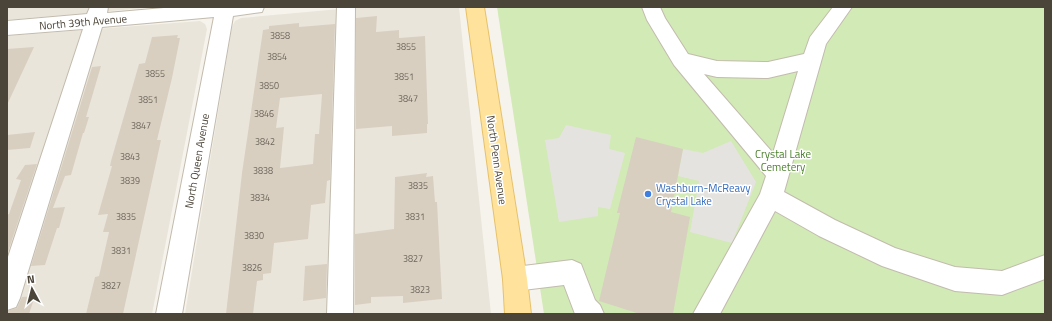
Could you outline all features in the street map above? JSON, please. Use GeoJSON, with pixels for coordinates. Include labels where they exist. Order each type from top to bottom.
{"type":"FeatureCollection","features":[{"type":"Feature","properties":{"kind":"main road","name":"North Penn Avenue"},"geometry":{"type":"LineString","coordinates":[[474,7],[515,279],[518,314]]}},
{"type":"Feature","properties":{"kind":"street","name":"North 39th Avenue"},"geometry":{"type":"LineString","coordinates":[[7,28],[96,14],[255,7]]}},
{"type":"Feature","properties":{"kind":"street"},"geometry":{"type":"LineString","coordinates":[[340,314],[346,7]]}},
{"type":"Feature","properties":{"kind":"street"},"geometry":{"type":"LineString","coordinates":[[651,7],[656,20],[681,60],[778,174]]}},
{"type":"Feature","properties":{"kind":"street"},"geometry":{"type":"LineString","coordinates":[[706,314],[771,197],[817,42],[843,7]]}},
{"type":"Feature","properties":{"kind":"street","name":"North Queen Avenue"},"geometry":{"type":"LineString","coordinates":[[169,314],[224,8]]}},
{"type":"Feature","properties":{"kind":"street"},"geometry":{"type":"LineString","coordinates":[[7,298],[96,14]]}},
{"type":"Feature","properties":{"kind":"street"},"geometry":{"type":"LineString","coordinates":[[681,60],[717,69],[768,70],[812,60]]}},
{"type":"Feature","properties":{"kind":"street"},"geometry":{"type":"LineString","coordinates":[[771,197],[827,228],[891,258],[955,279],[1002,283],[1045,267]]}},
{"type":"Feature","properties":{"kind":"street"},"geometry":{"type":"LineString","coordinates":[[515,279],[572,272],[585,308],[591,314]]}},
{"type":"Feature","properties":{"kind":"shaded area"},"geometry":{"type":"Polygon","coordinates":[[[7,7],[156,7],[7,20],[7,7]]]}},
{"type":"Feature","properties":{"kind":"shaded area"},"geometry":{"type":"Polygon","coordinates":[[[362,7],[459,7],[491,314],[185,314],[232,27],[235,21],[241,18],[362,7]]]}},
{"type":"Feature","properties":{"kind":"shaded area"},"geometry":{"type":"Polygon","coordinates":[[[200,21],[205,24],[207,29],[152,314],[7,314],[7,36],[200,21]]]}},
{"type":"Feature","properties":{"kind":"shaded area"},"geometry":{"type":"Polygon","coordinates":[[[566,125],[611,135],[609,149],[625,153],[610,209],[598,207],[598,216],[559,222],[545,140],[559,138],[566,125]]]}},
{"type":"Feature","properties":{"kind":"shaded area"},"geometry":{"type":"Polygon","coordinates":[[[731,141],[756,182],[732,243],[690,232],[699,181],[678,176],[683,149],[703,153],[731,141]]]}},
{"type":"Feature","properties":{"kind":"green space","name":"Crystal Lake Cemetery"},"geometry":{"type":"Polygon","coordinates":[[[497,7],[1045,7],[1045,314],[544,314],[497,7]]]}},
{"type":"Feature","properties":{"kind":"building"},"geometry":{"type":"Polygon","coordinates":[[[377,16],[376,32],[399,30],[399,38],[425,36],[427,133],[392,136],[392,126],[356,129],[356,18],[377,16]]]}},
{"type":"Feature","properties":{"kind":"building"},"geometry":{"type":"Polygon","coordinates":[[[299,23],[299,27],[335,24],[330,180],[327,181],[325,203],[311,205],[308,239],[274,243],[271,273],[263,274],[263,280],[257,281],[253,314],[226,314],[242,173],[263,30],[269,29],[269,26],[299,23]],[[322,94],[280,98],[276,128],[284,127],[280,168],[313,164],[315,134],[319,134],[322,94]]]}},
{"type":"Feature","properties":{"kind":"building"},"geometry":{"type":"Polygon","coordinates":[[[178,35],[177,38],[180,38],[172,78],[157,140],[161,140],[123,314],[86,314],[95,277],[99,276],[109,232],[103,232],[108,214],[98,215],[112,166],[110,166],[111,161],[139,64],[145,63],[152,37],[178,35]]]}},
{"type":"Feature","properties":{"kind":"building"},"geometry":{"type":"Polygon","coordinates":[[[34,47],[7,105],[7,49],[34,47]]]}},
{"type":"Feature","properties":{"kind":"building"},"geometry":{"type":"Polygon","coordinates":[[[101,66],[86,117],[89,117],[71,175],[65,176],[53,208],[65,207],[59,228],[57,228],[45,265],[31,266],[92,67],[101,66]]]}},
{"type":"Feature","properties":{"kind":"building"},"geometry":{"type":"Polygon","coordinates":[[[35,132],[30,148],[7,150],[7,135],[35,132]]]}},
{"type":"Feature","properties":{"kind":"building"},"geometry":{"type":"Polygon","coordinates":[[[636,137],[683,149],[671,212],[690,217],[673,314],[640,314],[599,301],[620,213],[617,213],[636,137]]]}},
{"type":"Feature","properties":{"kind":"building"},"geometry":{"type":"Polygon","coordinates":[[[37,164],[7,255],[7,215],[9,214],[21,180],[16,179],[25,165],[37,164]]]}},
{"type":"Feature","properties":{"kind":"building"},"geometry":{"type":"Polygon","coordinates":[[[427,173],[426,177],[433,176],[435,202],[437,202],[442,299],[403,303],[403,296],[371,297],[371,303],[355,305],[355,234],[394,229],[395,177],[427,173]]]}},
{"type":"Feature","properties":{"kind":"building"},"geometry":{"type":"Polygon","coordinates":[[[327,264],[326,298],[303,301],[305,266],[327,264]]]}},
{"type":"Feature","properties":{"kind":"building"},"geometry":{"type":"Polygon","coordinates":[[[35,296],[29,314],[7,314],[7,311],[17,308],[22,297],[35,296]]]}},
{"type":"Feature","properties":{"kind":"place","name":"Washburn-McReavy Crystal Lake"},"geometry":{"type":"Point","coordinates":[648,194]}}]}
